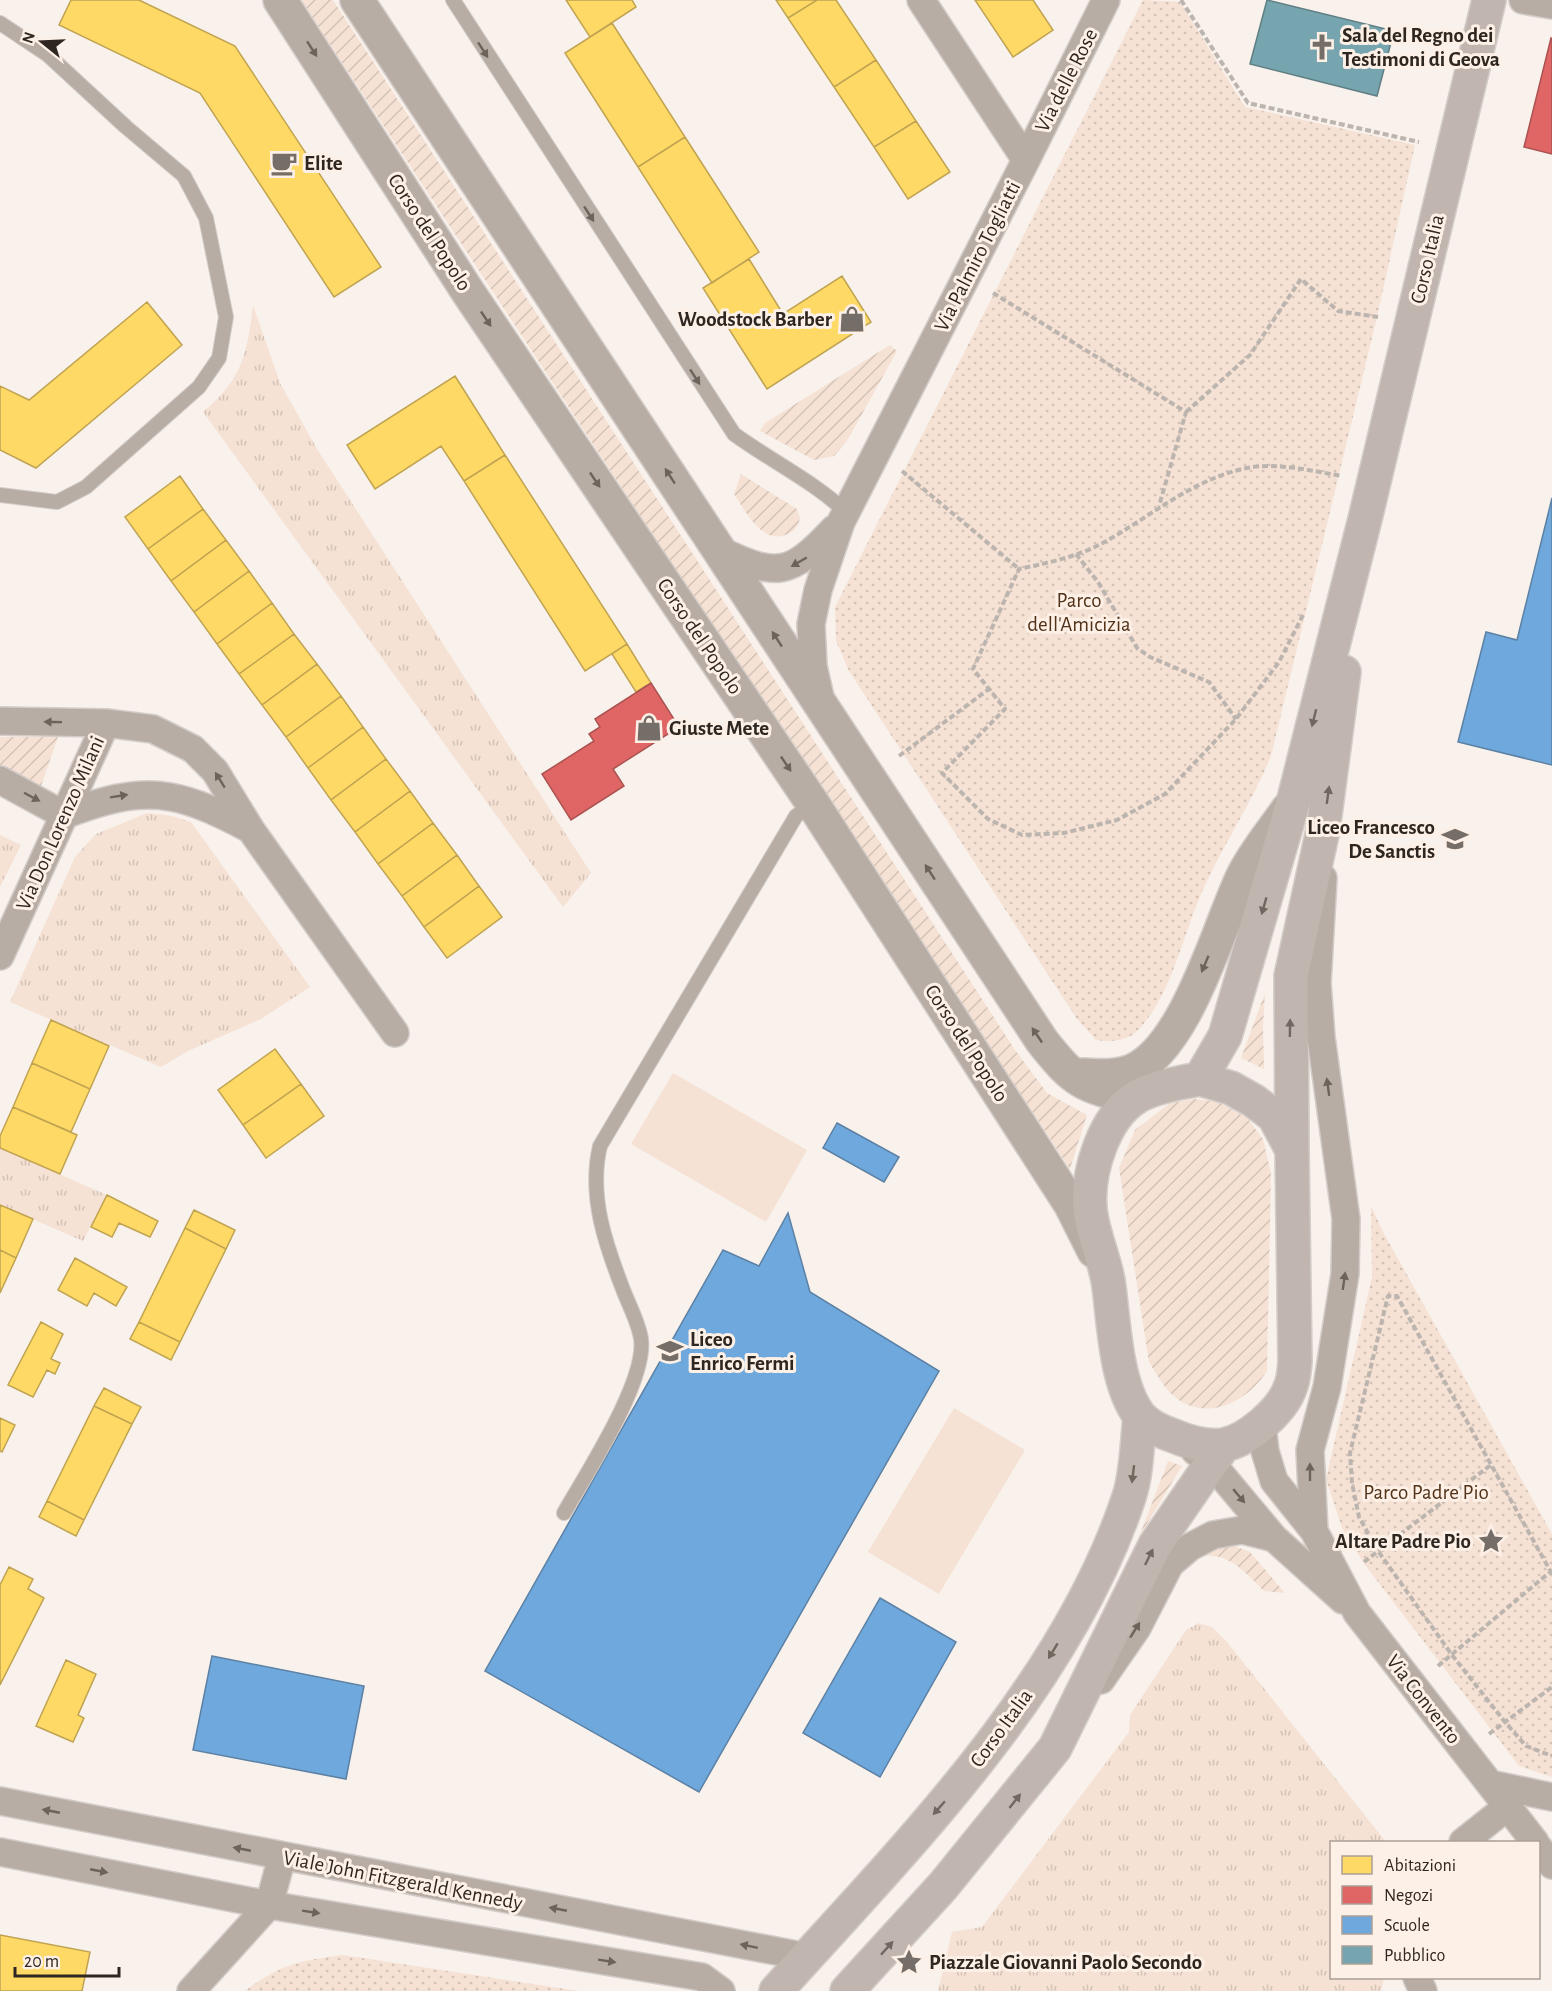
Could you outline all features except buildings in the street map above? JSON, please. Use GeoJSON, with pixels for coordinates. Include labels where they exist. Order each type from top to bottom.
{"type":"FeatureCollection","features":[{"type":"Feature","properties":{"kind":"main road","name":"Corso Italia"},"geometry":{"type":"LineString","coordinates":[[1365,519],[1490,0]]}},
{"type":"Feature","properties":{"kind":"main road"},"geometry":{"type":"LineString","coordinates":[[1200,1079],[1225,1036],[1293,803],[1365,519]]}},
{"type":"Feature","properties":{"kind":"main road"},"geometry":{"type":"LineString","coordinates":[[847,1991],[943,1886],[1055,1748],[1155,1545],[1218,1454],[1262,1425],[1280,1407],[1291,1387],[1295,1362],[1291,976],[1323,830],[1365,519]]}},
{"type":"Feature","properties":{"kind":"main road"},"geometry":{"type":"LineString","coordinates":[[1218,1454],[1162,1432],[1140,1416],[1127,1392],[1118,1351],[1108,1280],[1090,1208],[1092,1175],[1109,1126],[1135,1098],[1178,1083],[1200,1079],[1232,1088],[1274,1116],[1292,1150]]}},
{"type":"Feature","properties":{"kind":"main road","name":"Corso Italia"},"geometry":{"type":"LineString","coordinates":[[776,1991],[943,1804],[994,1741],[1046,1663],[1092,1588],[1130,1495],[1140,1416]]}},
{"type":"Feature","properties":{"kind":"street","name":"Corso del Popolo"},"geometry":{"type":"LineString","coordinates":[[280,0],[468,292],[813,804],[1071,1205],[1108,1280]]}},
{"type":"Feature","properties":{"kind":"street"},"geometry":{"type":"LineString","coordinates":[[357,0],[1042,1041],[1068,1074],[1095,1089],[1135,1098]]}},
{"type":"Feature","properties":{"kind":"street","name":"Via Palmiro Togliatti"},"geometry":{"type":"LineString","coordinates":[[844,517],[1026,160],[921,0]]}},
{"type":"Feature","properties":{"kind":"street","name":"Via delle Rose"},"geometry":{"type":"LineString","coordinates":[[1026,160],[1106,0]]}},
{"type":"Feature","properties":{"kind":"street"},"geometry":{"type":"LineString","coordinates":[[1523,0],[1552,5]]}},
{"type":"Feature","properties":{"kind":"street"},"geometry":{"type":"LineString","coordinates":[[719,550],[749,564],[770,569],[789,567],[808,556],[844,517]]}},
{"type":"Feature","properties":{"kind":"street"},"geometry":{"type":"LineString","coordinates":[[821,707],[813,666],[811,624],[818,590],[844,517]]}},
{"type":"Feature","properties":{"kind":"street"},"geometry":{"type":"LineString","coordinates":[[0,721],[106,723],[153,729],[193,749],[215,771],[251,830],[395,1033]]}},
{"type":"Feature","properties":{"kind":"street","name":"Via Don Lorenzo Milani"},"geometry":{"type":"LineString","coordinates":[[0,956],[106,723]]}},
{"type":"Feature","properties":{"kind":"street"},"geometry":{"type":"LineString","coordinates":[[0,780],[64,814],[106,798],[138,794],[175,797],[210,808],[251,830]]}},
{"type":"Feature","properties":{"kind":"street"},"geometry":{"type":"LineString","coordinates":[[1068,1074],[1107,1077],[1133,1071],[1156,1054],[1188,1006],[1243,875],[1293,803]]}},
{"type":"Feature","properties":{"kind":"street"},"geometry":{"type":"LineString","coordinates":[[1314,1531],[1310,1450],[1327,1387],[1345,1274],[1346,1219],[1321,1037],[1317,984],[1324,883],[1323,830]]}},
{"type":"Feature","properties":{"kind":"street"},"geometry":{"type":"LineString","coordinates":[[1262,1425],[1265,1451],[1274,1481],[1314,1531],[1357,1613]]}},
{"type":"Feature","properties":{"kind":"street"},"geometry":{"type":"LineString","coordinates":[[1218,1454],[1274,1538],[1357,1613]]}},
{"type":"Feature","properties":{"kind":"street"},"geometry":{"type":"LineString","coordinates":[[1055,1748],[1137,1628],[1170,1564],[1190,1547],[1213,1534],[1242,1530],[1274,1538]]}},
{"type":"Feature","properties":{"kind":"street","name":"Via Convento"},"geometry":{"type":"LineString","coordinates":[[1357,1613],[1534,1841]]}},
{"type":"Feature","properties":{"kind":"street"},"geometry":{"type":"LineString","coordinates":[[1491,1784],[1552,1797]]}},
{"type":"Feature","properties":{"kind":"street","name":"Viale John Fitzgerald Kennedy"},"geometry":{"type":"LineString","coordinates":[[0,1801],[807,1957]]}},
{"type":"Feature","properties":{"kind":"street"},"geometry":{"type":"LineString","coordinates":[[1464,1841],[1508,1807]]}},
{"type":"Feature","properties":{"kind":"street"},"geometry":{"type":"LineString","coordinates":[[1540,1848],[1552,1865]]}},
{"type":"Feature","properties":{"kind":"street","name":"Viale John Fitzgerald Kennedy"},"geometry":{"type":"LineString","coordinates":[[0,1852],[268,1905],[702,1977],[721,1991]]}},
{"type":"Feature","properties":{"kind":"street"},"geometry":{"type":"LineString","coordinates":[[191,1991],[268,1905],[282,1857]]}},
{"type":"Feature","properties":{"kind":"lane"},"geometry":{"type":"LineString","coordinates":[[453,0],[734,434],[771,460],[823,490],[844,517]]}},
{"type":"Feature","properties":{"kind":"lane"},"geometry":{"type":"LineString","coordinates":[[0,23],[48,55],[126,128],[184,176],[206,218],[226,317],[219,358],[199,387],[86,488],[57,502],[0,495]]}},
{"type":"Feature","properties":{"kind":"lane"},"geometry":{"type":"LineString","coordinates":[[564,1513],[621,1408],[639,1367],[641,1340],[607,1246],[598,1208],[595,1168],[600,1146],[796,816],[813,804]]}},
{"type":"Feature","properties":{"kind":"path"},"geometry":{"type":"LineString","coordinates":[[1181,0],[1248,103],[1419,142]]}},
{"type":"Feature","properties":{"kind":"path"},"geometry":{"type":"LineString","coordinates":[[1159,507],[1186,412],[1250,355],[1301,279],[1338,311],[1379,318]]}},
{"type":"Feature","properties":{"kind":"path"},"geometry":{"type":"LineString","coordinates":[[990,291],[1186,412]]}},
{"type":"Feature","properties":{"kind":"path"},"geometry":{"type":"LineString","coordinates":[[896,467],[1019,569]]}},
{"type":"Feature","properties":{"kind":"path"},"geometry":{"type":"LineString","coordinates":[[1019,569],[1076,554],[1100,544],[1203,483],[1247,468],[1285,467],[1342,476]]}},
{"type":"Feature","properties":{"kind":"path"},"geometry":{"type":"LineString","coordinates":[[1076,554],[1098,582],[1137,648],[1149,657],[1178,666],[1209,682],[1236,719]]}},
{"type":"Feature","properties":{"kind":"path"},"geometry":{"type":"LineString","coordinates":[[1019,569],[973,669],[1005,709],[942,773],[988,819],[1022,835],[1065,833],[1117,820],[1165,794],[1236,719],[1279,662],[1305,611]]}},
{"type":"Feature","properties":{"kind":"path"},"geometry":{"type":"LineString","coordinates":[[899,756],[989,689]]}},
{"type":"Feature","properties":{"kind":"path"},"geometry":{"type":"LineString","coordinates":[[1437,1667],[1452,1655],[1551,1573],[1397,1296],[1388,1296],[1350,1453],[1352,1483],[1359,1517],[1378,1551],[1452,1655],[1505,1722],[1526,1746],[1552,1756]]}},
{"type":"Feature","properties":{"kind":"path"},"geometry":{"type":"LineString","coordinates":[[1362,1564],[1492,1464]]}},
{"type":"Feature","properties":{"kind":"path"},"geometry":{"type":"LineString","coordinates":[[1488,1734],[1552,1687]]}},
{"type":"Feature","properties":{"kind":"green space"},"geometry":{"type":"Polygon","coordinates":[[[301,0],[333,0],[1015,1050],[1047,1093],[1087,1115],[1070,1169],[301,0]]]}},
{"type":"Feature","properties":{"kind":"green space","name":"Parco dell'Amicizia"},"geometry":{"type":"Polygon","coordinates":[[[1143,0],[1180,2],[1245,107],[1415,145],[1377,317],[1271,756],[1207,881],[1161,998],[1134,1034],[1124,1039],[1107,1041],[1096,1040],[1077,1019],[849,671],[836,641],[835,607],[1143,0]]]}},
{"type":"Feature","properties":{"kind":"green space"},"geometry":{"type":"Polygon","coordinates":[[[253,305],[280,383],[317,449],[591,873],[563,907],[203,412],[226,388],[240,365],[245,352],[253,305]]]}},
{"type":"Feature","properties":{"kind":"green space"},"geometry":{"type":"Polygon","coordinates":[[[890,345],[897,351],[847,441],[834,456],[814,460],[760,431],[765,423],[890,345]]]}},
{"type":"Feature","properties":{"kind":"green space"},"geometry":{"type":"Polygon","coordinates":[[[741,474],[797,509],[800,518],[793,531],[785,535],[768,535],[755,524],[734,494],[741,474]]]}},
{"type":"Feature","properties":{"kind":"green space"},"geometry":{"type":"Polygon","coordinates":[[[0,737],[58,737],[41,786],[0,765],[0,737]]]}},
{"type":"Feature","properties":{"kind":"green space"},"geometry":{"type":"Polygon","coordinates":[[[147,813],[172,816],[191,822],[310,987],[261,1019],[188,1051],[161,1067],[10,1002],[75,857],[96,834],[147,813]]]}},
{"type":"Feature","properties":{"kind":"green space"},"geometry":{"type":"Polygon","coordinates":[[[0,835],[21,845],[0,887],[0,835]]]}},
{"type":"Feature","properties":{"kind":"green space"},"geometry":{"type":"Polygon","coordinates":[[[1265,993],[1263,1026],[1264,1069],[1241,1058],[1265,993]]]}},
{"type":"Feature","properties":{"kind":"green space"},"geometry":{"type":"Polygon","coordinates":[[[673,1073],[807,1150],[766,1222],[631,1144],[673,1073]]]}},
{"type":"Feature","properties":{"kind":"green space"},"geometry":{"type":"Polygon","coordinates":[[[1195,1099],[1218,1102],[1247,1118],[1263,1139],[1271,1174],[1267,1371],[1257,1384],[1233,1402],[1205,1409],[1191,1406],[1177,1399],[1165,1387],[1149,1362],[1119,1168],[1135,1130],[1170,1103],[1195,1099]]]}},
{"type":"Feature","properties":{"kind":"green space"},"geometry":{"type":"Polygon","coordinates":[[[0,1148],[107,1195],[83,1241],[0,1205],[0,1148]]]}},
{"type":"Feature","properties":{"kind":"green space","name":"Parco Padre Pio"},"geometry":{"type":"Polygon","coordinates":[[[1371,1206],[1383,1232],[1552,1534],[1552,1777],[1519,1766],[1365,1565],[1342,1528],[1326,1479],[1372,1277],[1371,1206]]]}},
{"type":"Feature","properties":{"kind":"green space"},"geometry":{"type":"Polygon","coordinates":[[[954,1408],[1025,1450],[939,1594],[868,1552],[954,1408]]]}},
{"type":"Feature","properties":{"kind":"green space"},"geometry":{"type":"Polygon","coordinates":[[[1168,1461],[1182,1466],[1139,1537],[1168,1461]]]}},
{"type":"Feature","properties":{"kind":"green space"},"geometry":{"type":"Polygon","coordinates":[[[1232,1545],[1250,1552],[1285,1593],[1264,1591],[1243,1570],[1227,1560],[1210,1556],[1200,1557],[1216,1547],[1232,1545]]]}},
{"type":"Feature","properties":{"kind":"green space"},"geometry":{"type":"Polygon","coordinates":[[[1199,1623],[1212,1627],[1227,1642],[1385,1841],[1330,1841],[1330,1979],[1384,1979],[1381,1991],[938,1991],[952,1932],[982,1927],[1129,1732],[1130,1715],[1186,1630],[1199,1623]]]}},
{"type":"Feature","properties":{"kind":"green space"},"geometry":{"type":"Polygon","coordinates":[[[343,1955],[578,1991],[245,1991],[269,1975],[291,1965],[343,1955]]]}},
{"type":"Feature","properties":{"kind":"place","name":"Sala del Regno dei Testimoni di Geova"},"geometry":{"type":"Point","coordinates":[1322,47]}},
{"type":"Feature","properties":{"kind":"place","name":"Elite"},"geometry":{"type":"Point","coordinates":[284,163]}},
{"type":"Feature","properties":{"kind":"place","name":"Woodstock Barber"},"geometry":{"type":"Point","coordinates":[852,319]}},
{"type":"Feature","properties":{"kind":"place","name":"Giuste Mete"},"geometry":{"type":"Point","coordinates":[649,728]}},
{"type":"Feature","properties":{"kind":"place","name":"Liceo Francesco De Sanctis"},"geometry":{"type":"Point","coordinates":[1455,839]}},
{"type":"Feature","properties":{"kind":"place","name":"Liceo Enrico Fermi"},"geometry":{"type":"Point","coordinates":[670,1351]}},
{"type":"Feature","properties":{"kind":"place","name":"Altare Padre Pio"},"geometry":{"type":"Point","coordinates":[1491,1541]}},
{"type":"Feature","properties":{"kind":"place","name":"Piazzale Giovanni Paolo Secondo"},"geometry":{"type":"Point","coordinates":[909,1962]}}]}
